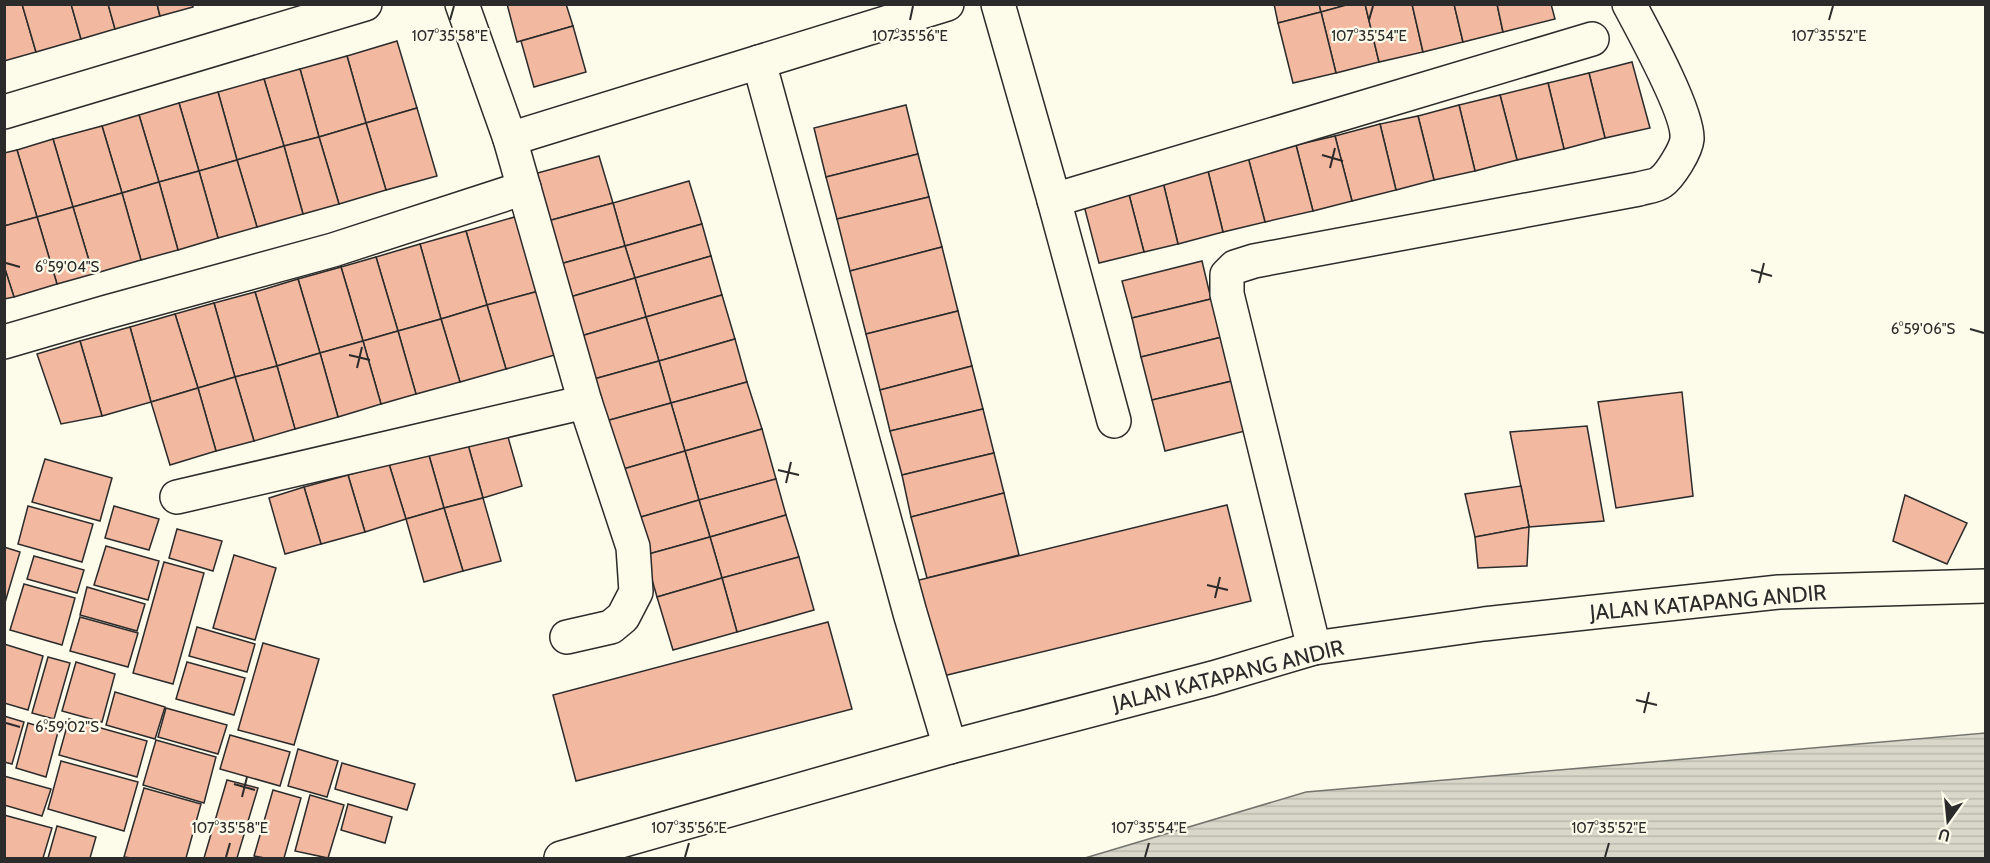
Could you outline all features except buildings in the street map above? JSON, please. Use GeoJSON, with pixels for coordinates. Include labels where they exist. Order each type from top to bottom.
{"type":"FeatureCollection","features":[{"type":"Feature","properties":{"kind":"street"},"geometry":{"type":"LineString","coordinates":[[4,112],[365,4]]}},
{"type":"Feature","properties":{"kind":"street"},"geometry":{"type":"LineString","coordinates":[[462,4],[510,139],[585,402],[633,547],[636,592],[623,617],[611,627],[567,637]]}},
{"type":"Feature","properties":{"kind":"street"},"geometry":{"type":"LineString","coordinates":[[510,139],[947,4]]}},
{"type":"Feature","properties":{"kind":"street"},"geometry":{"type":"LineString","coordinates":[[998,4],[1114,421]]}},
{"type":"Feature","properties":{"kind":"street"},"geometry":{"type":"LineString","coordinates":[[1314,648],[1227,294],[1227,275],[1235,267],[1254,261],[1628,191],[1661,182],[1675,165],[1687,140],[1685,119],[1629,4]]}},
{"type":"Feature","properties":{"kind":"street"},"geometry":{"type":"LineString","coordinates":[[1054,200],[1592,39]]}},
{"type":"Feature","properties":{"kind":"street"},"geometry":{"type":"LineString","coordinates":[[759,62],[910,613],[950,747]]}},
{"type":"Feature","properties":{"kind":"street"},"geometry":{"type":"LineString","coordinates":[[4,342],[333,250],[524,188]]}},
{"type":"Feature","properties":{"kind":"street"},"geometry":{"type":"LineString","coordinates":[[177,497],[585,402]]}},
{"type":"Feature","properties":{"kind":"street","name":"JALAN KATAPANG ANDIR"},"geometry":{"type":"LineString","coordinates":[[561,858],[950,747],[1213,678],[1314,648],[1484,624],[1779,592],[1986,586]]}},
{"type":"Feature","properties":{"kind":"shaded area"},"geometry":{"type":"Polygon","coordinates":[[[1985,733],[1985,858],[1085,858],[1306,792],[1985,733]]]}}]}
